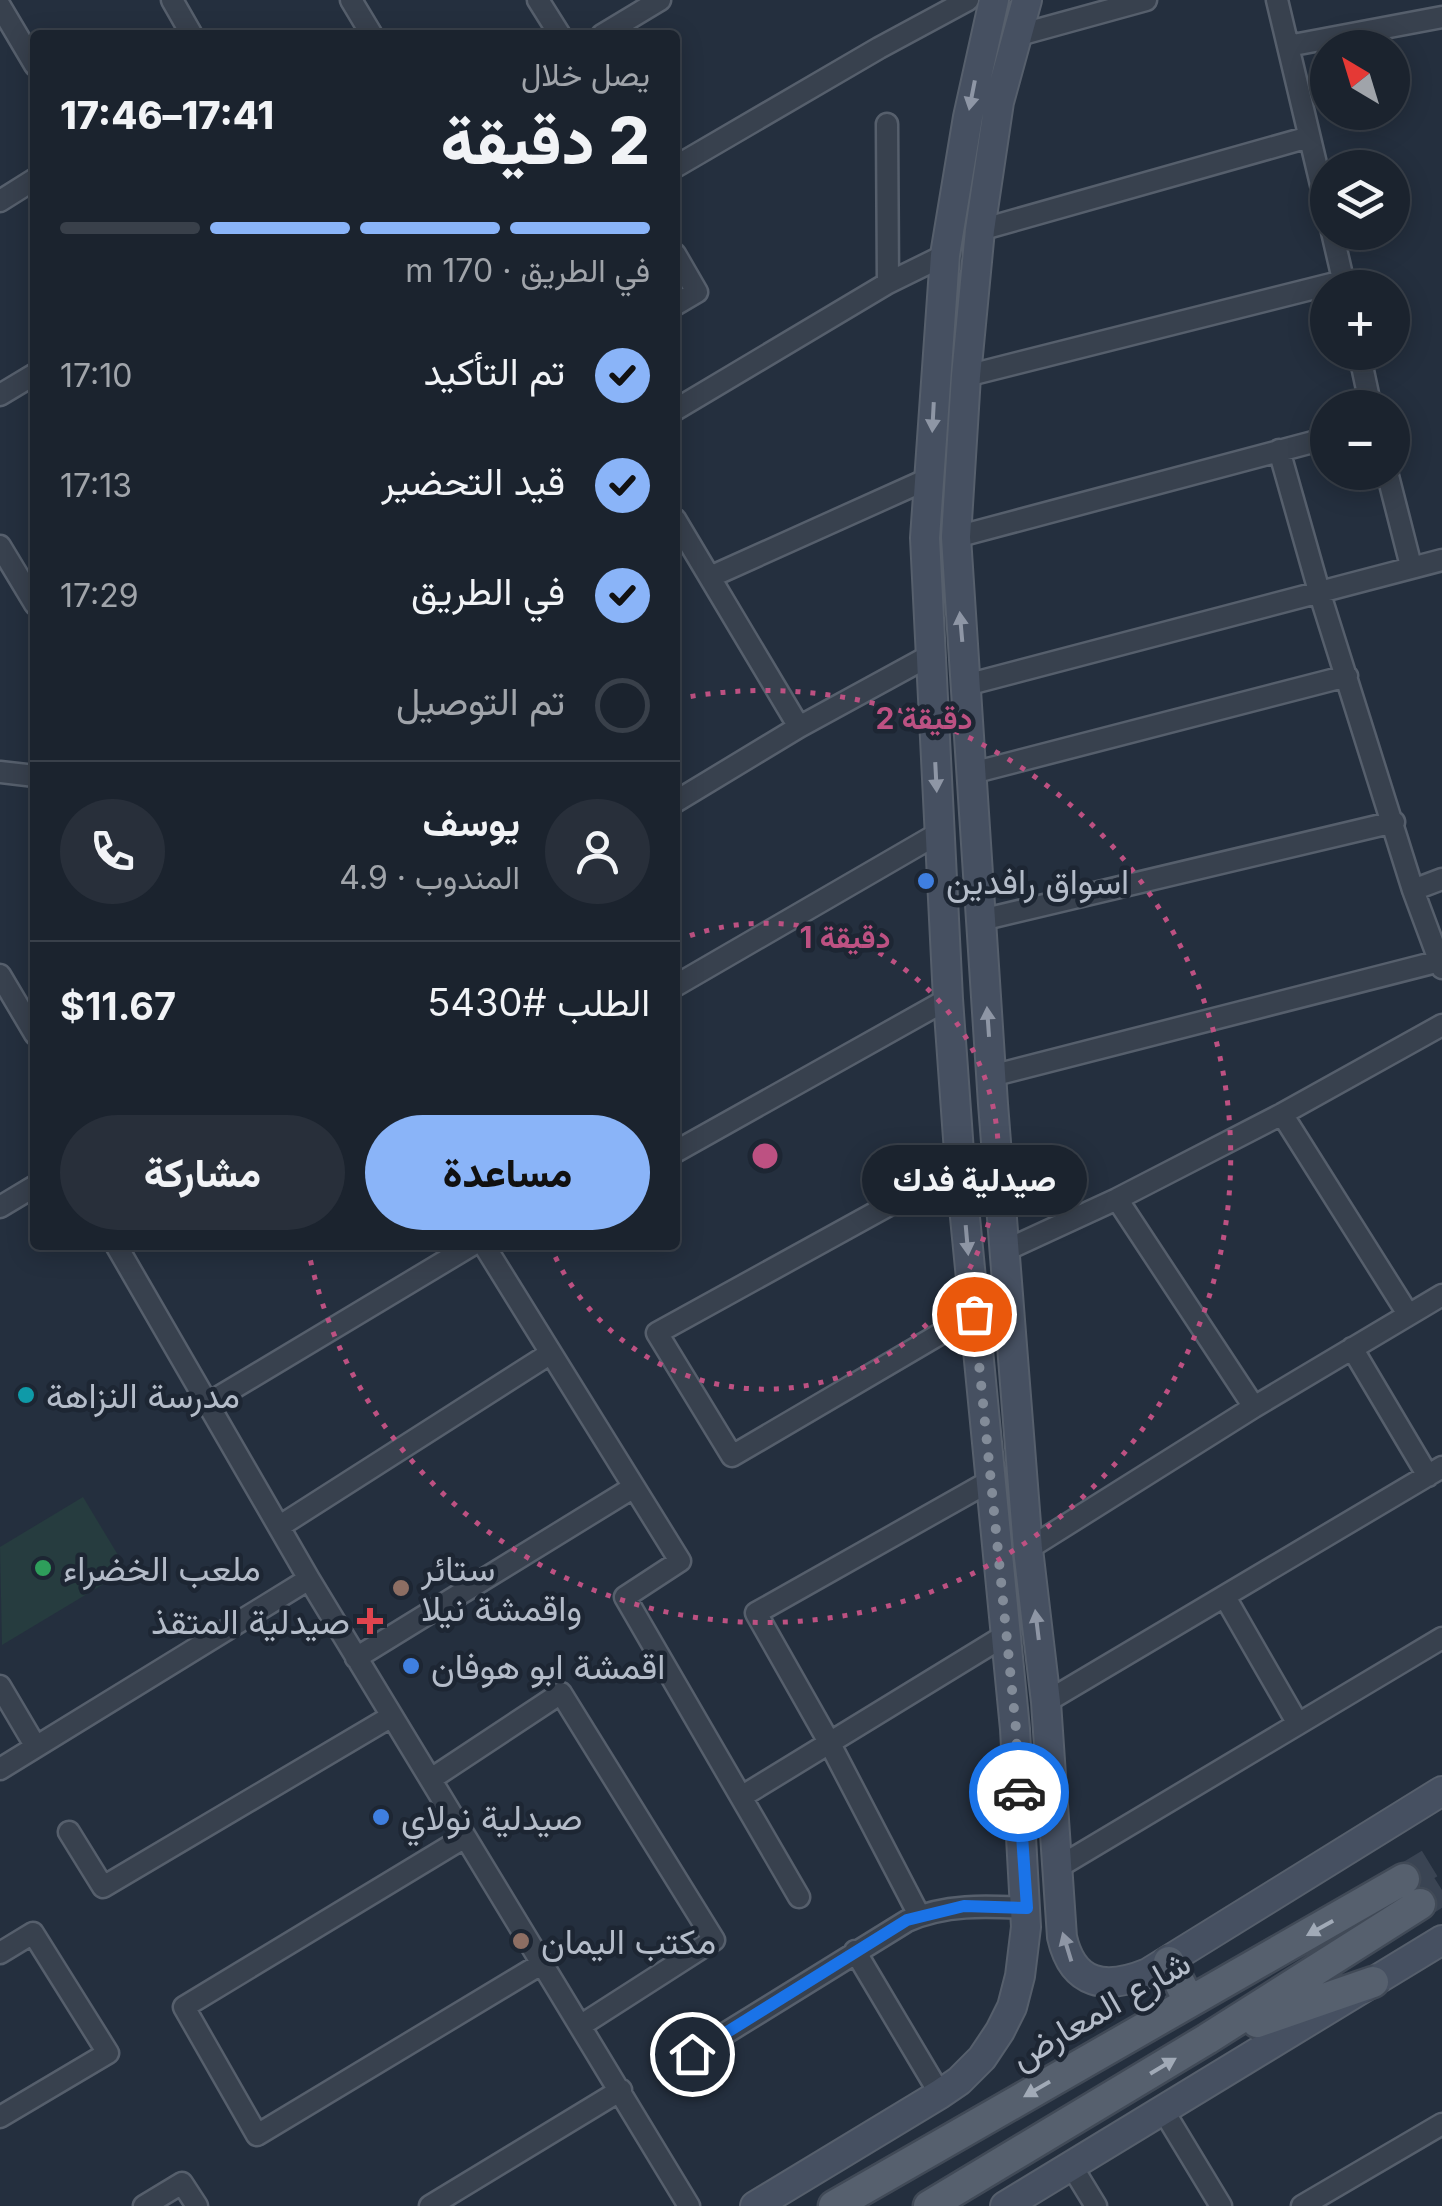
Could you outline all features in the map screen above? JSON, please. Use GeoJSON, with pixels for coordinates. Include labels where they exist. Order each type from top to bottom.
{"type":"FeatureCollection","features":[{"type":"Feature","properties":{"kind":"main road"},"geometry":{"type":"LineString","coordinates":[[755,2206],[959,2081],[982,2058],[1012,2007],[1020,1976],[1027,1908],[1016,1729],[960,1166],[925,538],[945,255],[974,83],[994,0]]}},
{"type":"Feature","properties":{"kind":"main road"},"geometry":{"type":"LineString","coordinates":[[1027,0],[999,102],[980,230],[956,537],[1004,1251],[1028,1549],[1046,1702],[1062,1937],[1068,1959],[1076,1970],[1102,1982],[1119,1982],[1148,1973],[1442,1791]]}},
{"type":"Feature","properties":{"kind":"main road"},"geometry":{"type":"LineString","coordinates":[[957,1107],[992,1090]]}},
{"type":"Feature","properties":{"kind":"main road"},"geometry":{"type":"LineString","coordinates":[[1255,1908],[1326,1882],[1442,1812]]}},
{"type":"Feature","properties":{"kind":"main road"},"geometry":{"type":"LineString","coordinates":[[1022,1852],[1057,1859]]}},
{"type":"Feature","properties":{"kind":"main road","name":"شارع المعارض"},"geometry":{"type":"LineString","coordinates":[[834,2206],[1189,2002],[1412,1892],[1207,2040],[929,2206]]}},
{"type":"Feature","properties":{"kind":"main road"},"geometry":{"type":"LineString","coordinates":[[1005,2206],[1442,1940]]}},
{"type":"Feature","properties":{"kind":"main road"},"geometry":{"type":"LineString","coordinates":[[1169,1962],[1189,2002]]}},
{"type":"Feature","properties":{"kind":"main road"},"geometry":{"type":"LineString","coordinates":[[1207,2040],[1373,1982]]}},
{"type":"Feature","properties":{"kind":"street"},"geometry":{"type":"LineString","coordinates":[[172,0],[189,30]]}},
{"type":"Feature","properties":{"kind":"street"},"geometry":{"type":"LineString","coordinates":[[351,0],[369,30]]}},
{"type":"Feature","properties":{"kind":"street"},"geometry":{"type":"LineString","coordinates":[[538,0],[557,30]]}},
{"type":"Feature","properties":{"kind":"street"},"geometry":{"type":"LineString","coordinates":[[610,30],[660,0]]}},
{"type":"Feature","properties":{"kind":"street"},"geometry":{"type":"LineString","coordinates":[[680,165],[968,0]]}},
{"type":"Feature","properties":{"kind":"street"},"geometry":{"type":"LineString","coordinates":[[1018,35],[1146,0]]}},
{"type":"Feature","properties":{"kind":"street"},"geometry":{"type":"LineString","coordinates":[[1277,0],[1312,150]]}},
{"type":"Feature","properties":{"kind":"street"},"geometry":{"type":"LineString","coordinates":[[0,6],[30,56]]}},
{"type":"Feature","properties":{"kind":"street"},"geometry":{"type":"LineString","coordinates":[[1288,46],[1442,17]]}},
{"type":"Feature","properties":{"kind":"street"},"geometry":{"type":"LineString","coordinates":[[888,124],[888,283]]}},
{"type":"Feature","properties":{"kind":"street"},"geometry":{"type":"LineString","coordinates":[[980,230],[1309,137]]}},
{"type":"Feature","properties":{"kind":"street"},"geometry":{"type":"LineString","coordinates":[[0,201],[30,182]]}},
{"type":"Feature","properties":{"kind":"street"},"geometry":{"type":"LineString","coordinates":[[680,407],[888,283],[945,255]]}},
{"type":"Feature","properties":{"kind":"street"},"geometry":{"type":"LineString","coordinates":[[680,263],[697,292],[680,302]]}},
{"type":"Feature","properties":{"kind":"street"},"geometry":{"type":"LineString","coordinates":[[966,376],[1310,292]]}},
{"type":"Feature","properties":{"kind":"street"},"geometry":{"type":"LineString","coordinates":[[0,395],[30,377]]}},
{"type":"Feature","properties":{"kind":"street"},"geometry":{"type":"LineString","coordinates":[[956,537],[1310,442]]}},
{"type":"Feature","properties":{"kind":"street"},"geometry":{"type":"LineString","coordinates":[[992,1090],[1441,964],[1413,890],[1279,450]]}},
{"type":"Feature","properties":{"kind":"street"},"geometry":{"type":"LineString","coordinates":[[710,577],[930,478]]}},
{"type":"Feature","properties":{"kind":"street"},"geometry":{"type":"LineString","coordinates":[[1392,490],[1411,566]]}},
{"type":"Feature","properties":{"kind":"street"},"geometry":{"type":"LineString","coordinates":[[680,527],[799,728]]}},
{"type":"Feature","properties":{"kind":"street"},"geometry":{"type":"LineString","coordinates":[[0,546],[30,596]]}},
{"type":"Feature","properties":{"kind":"street"},"geometry":{"type":"LineString","coordinates":[[966,685],[1442,560]]}},
{"type":"Feature","properties":{"kind":"street"},"geometry":{"type":"LineString","coordinates":[[680,798],[929,656]]}},
{"type":"Feature","properties":{"kind":"street"},"geometry":{"type":"LineString","coordinates":[[972,773],[1347,676]]}},
{"type":"Feature","properties":{"kind":"street"},"geometry":{"type":"LineString","coordinates":[[0,772],[30,775]]}},
{"type":"Feature","properties":{"kind":"street"},"geometry":{"type":"LineString","coordinates":[[981,920],[1394,822]]}},
{"type":"Feature","properties":{"kind":"street"},"geometry":{"type":"LineString","coordinates":[[680,983],[939,833]]}},
{"type":"Feature","properties":{"kind":"street"},"geometry":{"type":"LineString","coordinates":[[1413,890],[1442,880]]}},
{"type":"Feature","properties":{"kind":"street"},"geometry":{"type":"LineString","coordinates":[[0,975],[9,1010],[30,1029]]}},
{"type":"Feature","properties":{"kind":"street"},"geometry":{"type":"LineString","coordinates":[[680,1149],[948,999]]}},
{"type":"Feature","properties":{"kind":"street"},"geometry":{"type":"LineString","coordinates":[[1004,1251],[1116,1199],[1440,1030]]}},
{"type":"Feature","properties":{"kind":"street"},"geometry":{"type":"LineString","coordinates":[[1282,1114],[1408,1314]]}},
{"type":"Feature","properties":{"kind":"street"},"geometry":{"type":"LineString","coordinates":[[960,1166],[657,1333],[732,1456],[974,1314]]}},
{"type":"Feature","properties":{"kind":"street"},"geometry":{"type":"LineString","coordinates":[[0,1207],[30,1189]]}},
{"type":"Feature","properties":{"kind":"street"},"geometry":{"type":"LineString","coordinates":[[1116,1199],[1254,1406]]}},
{"type":"Feature","properties":{"kind":"street"},"geometry":{"type":"LineString","coordinates":[[119,1250],[308,1579],[689,2206]]}},
{"type":"Feature","properties":{"kind":"street"},"geometry":{"type":"LineString","coordinates":[[207,1404],[464,1250]]}},
{"type":"Feature","properties":{"kind":"street"},"geometry":{"type":"LineString","coordinates":[[487,1250],[680,1561],[624,1597],[799,1897]]}},
{"type":"Feature","properties":{"kind":"street"},"geometry":{"type":"LineString","coordinates":[[1028,1549],[1254,1406],[1442,1295]]}},
{"type":"Feature","properties":{"kind":"street"},"geometry":{"type":"LineString","coordinates":[[1046,1702],[1435,1472],[1352,1348]]}},
{"type":"Feature","properties":{"kind":"street"},"geometry":{"type":"LineString","coordinates":[[280,1526],[551,1353]]}},
{"type":"Feature","properties":{"kind":"street"},"geometry":{"type":"LineString","coordinates":[[919,1916],[829,1742],[756,1613],[990,1481]]}},
{"type":"Feature","properties":{"kind":"street"},"geometry":{"type":"LineString","coordinates":[[356,1658],[634,1487]]}},
{"type":"Feature","properties":{"kind":"street"},"geometry":{"type":"LineString","coordinates":[[0,1769],[308,1579]]}},
{"type":"Feature","properties":{"kind":"street"},"geometry":{"type":"LineString","coordinates":[[1225,1597],[1298,1724]]}},
{"type":"Feature","properties":{"kind":"street"},"geometry":{"type":"LineString","coordinates":[[741,1797],[1004,1636]]}},
{"type":"Feature","properties":{"kind":"street"},"geometry":{"type":"LineString","coordinates":[[1057,1859],[1442,1638]]}},
{"type":"Feature","properties":{"kind":"street"},"geometry":{"type":"LineString","coordinates":[[0,1686],[36,1747]]}},
{"type":"Feature","properties":{"kind":"street"},"geometry":{"type":"LineString","coordinates":[[431,1780],[561,1692],[714,1940],[580,2026]]}},
{"type":"Feature","properties":{"kind":"street"},"geometry":{"type":"LineString","coordinates":[[68,1832],[103,1887],[392,1716]]}},
{"type":"Feature","properties":{"kind":"street"},"geometry":{"type":"LineString","coordinates":[[466,1837],[184,2007],[257,2135],[541,1964]]}},
{"type":"Feature","properties":{"kind":"street"},"geometry":{"type":"LineString","coordinates":[[692,2054],[855,1950],[919,1916],[964,1906],[1027,1908]]}},
{"type":"Feature","properties":{"kind":"street"},"geometry":{"type":"LineString","coordinates":[[0,1954],[33,1933],[108,2053],[0,2117]]}},
{"type":"Feature","properties":{"kind":"street"},"geometry":{"type":"LineString","coordinates":[[855,1950],[940,2094]]}},
{"type":"Feature","properties":{"kind":"street"},"geometry":{"type":"LineString","coordinates":[[430,2206],[621,2090]]}},
{"type":"Feature","properties":{"kind":"street"},"geometry":{"type":"LineString","coordinates":[[1163,2110],[1221,2206]]}},
{"type":"Feature","properties":{"kind":"street"},"geometry":{"type":"LineString","coordinates":[[1302,2206],[1442,2124]]}},
{"type":"Feature","properties":{"kind":"street"},"geometry":{"type":"LineString","coordinates":[[1072,2165],[1096,2206]]}},
{"type":"Feature","properties":{"kind":"street"},"geometry":{"type":"LineString","coordinates":[[144,2206],[182,2183],[196,2206]]}},
{"type":"Feature","properties":{"kind":"green space"},"geometry":{"type":"Polygon","coordinates":[[[83,1497],[127,1570],[2,1645],[0,1547],[83,1497]]]}},
{"type":"Feature","properties":{"kind":"tunnel"},"geometry":{"type":"LineString","coordinates":[[1404,1879],[1442,1856]]}},
{"type":"Feature","properties":{"kind":"tunnel"},"geometry":{"type":"LineString","coordinates":[[1420,1904],[1442,1890]]}},
{"type":"Feature","properties":{"kind":"way so far"},"geometry":{"type":"LineString","coordinates":[[974,1314],[1019,1792]]}},
{"type":"Feature","properties":{"kind":"place","name":"اسواق رافدين"},"geometry":{"type":"Point","coordinates":[926,881]}},
{"type":"Feature","properties":{"kind":"place","name":"صيدلية فدك"},"geometry":{"type":"Point","coordinates":[974,1314]}},
{"type":"Feature","properties":{"kind":"place","name":"مدرسة النزاهة"},"geometry":{"type":"Point","coordinates":[26,1395]}},
{"type":"Feature","properties":{"kind":"place","name":"ملعب الخضراء"},"geometry":{"type":"Point","coordinates":[43,1568]}},
{"type":"Feature","properties":{"kind":"place","name":"ستائر واقمشة نيلا"},"geometry":{"type":"Point","coordinates":[401,1588]}},
{"type":"Feature","properties":{"kind":"place","name":"صيدلية المتقذ"},"geometry":{"type":"Point","coordinates":[370,1621]}},
{"type":"Feature","properties":{"kind":"place","name":"اقمشة ابو هوفان"},"geometry":{"type":"Point","coordinates":[411,1666]}},
{"type":"Feature","properties":{"kind":"place","name":"صيدلية نولاي"},"geometry":{"type":"Point","coordinates":[381,1817]}},
{"type":"Feature","properties":{"kind":"place","name":"مكتب اليمان"},"geometry":{"type":"Point","coordinates":[521,1941]}},
{"type":"Feature","properties":{"kind":"route"},"geometry":{"type":"LineString","coordinates":[[692,2054],[907,1920],[964,1906],[1027,1908],[1019,1792]]}}]}
